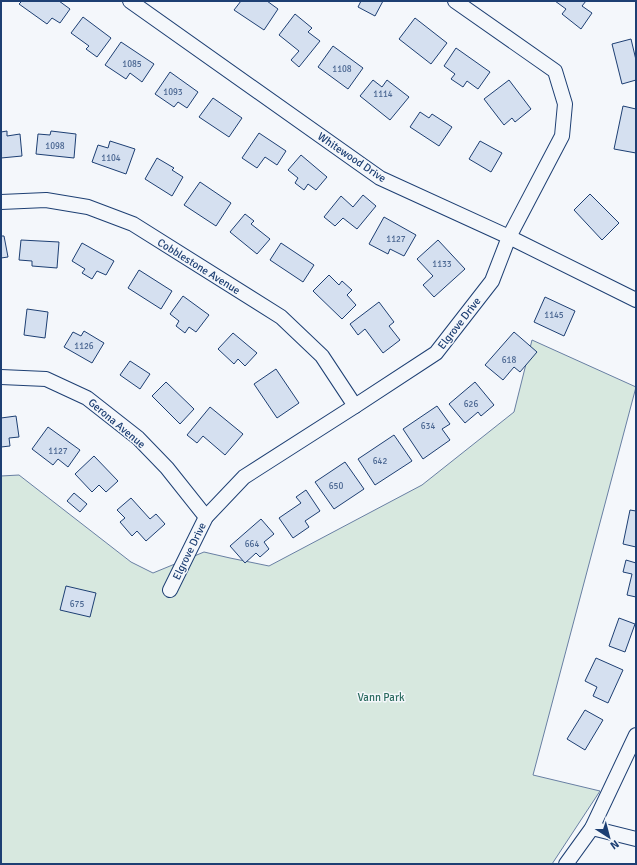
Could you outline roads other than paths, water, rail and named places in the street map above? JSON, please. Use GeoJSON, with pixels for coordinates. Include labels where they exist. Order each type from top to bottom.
{"type":"FeatureCollection","features":[{"type":"Feature","properties":{"kind":"street","name":"Whitewood Drive"},"geometry":{"type":"LineString","coordinates":[[130,1],[380,178],[509,237],[636,300]]}},
{"type":"Feature","properties":{"kind":"street","name":"Elgrove Drive"},"geometry":{"type":"LineString","coordinates":[[170,590],[206,517],[244,477],[436,353],[492,281],[509,237],[562,136],[565,104],[555,71],[455,1]]}},
{"type":"Feature","properties":{"kind":"street","name":"Cobblestone Avenue"},"geometry":{"type":"LineString","coordinates":[[1,202],[46,200],[88,207],[133,224],[281,317],[322,356],[355,406]]}},
{"type":"Feature","properties":{"kind":"street","name":"Gerona Avenue"},"geometry":{"type":"LineString","coordinates":[[1,377],[46,379],[87,398],[138,438],[162,463],[206,517]]}},
{"type":"Feature","properties":{"kind":"street"},"geometry":{"type":"LineString","coordinates":[[566,864],[592,828],[636,735]]}},
{"type":"Feature","properties":{"kind":"street"},"geometry":{"type":"LineString","coordinates":[[592,828],[636,839]]}},
{"type":"Feature","properties":{"kind":"park label","name":"Vann Park"},"geometry":{"type":"Point","coordinates":[381,697]}}]}
